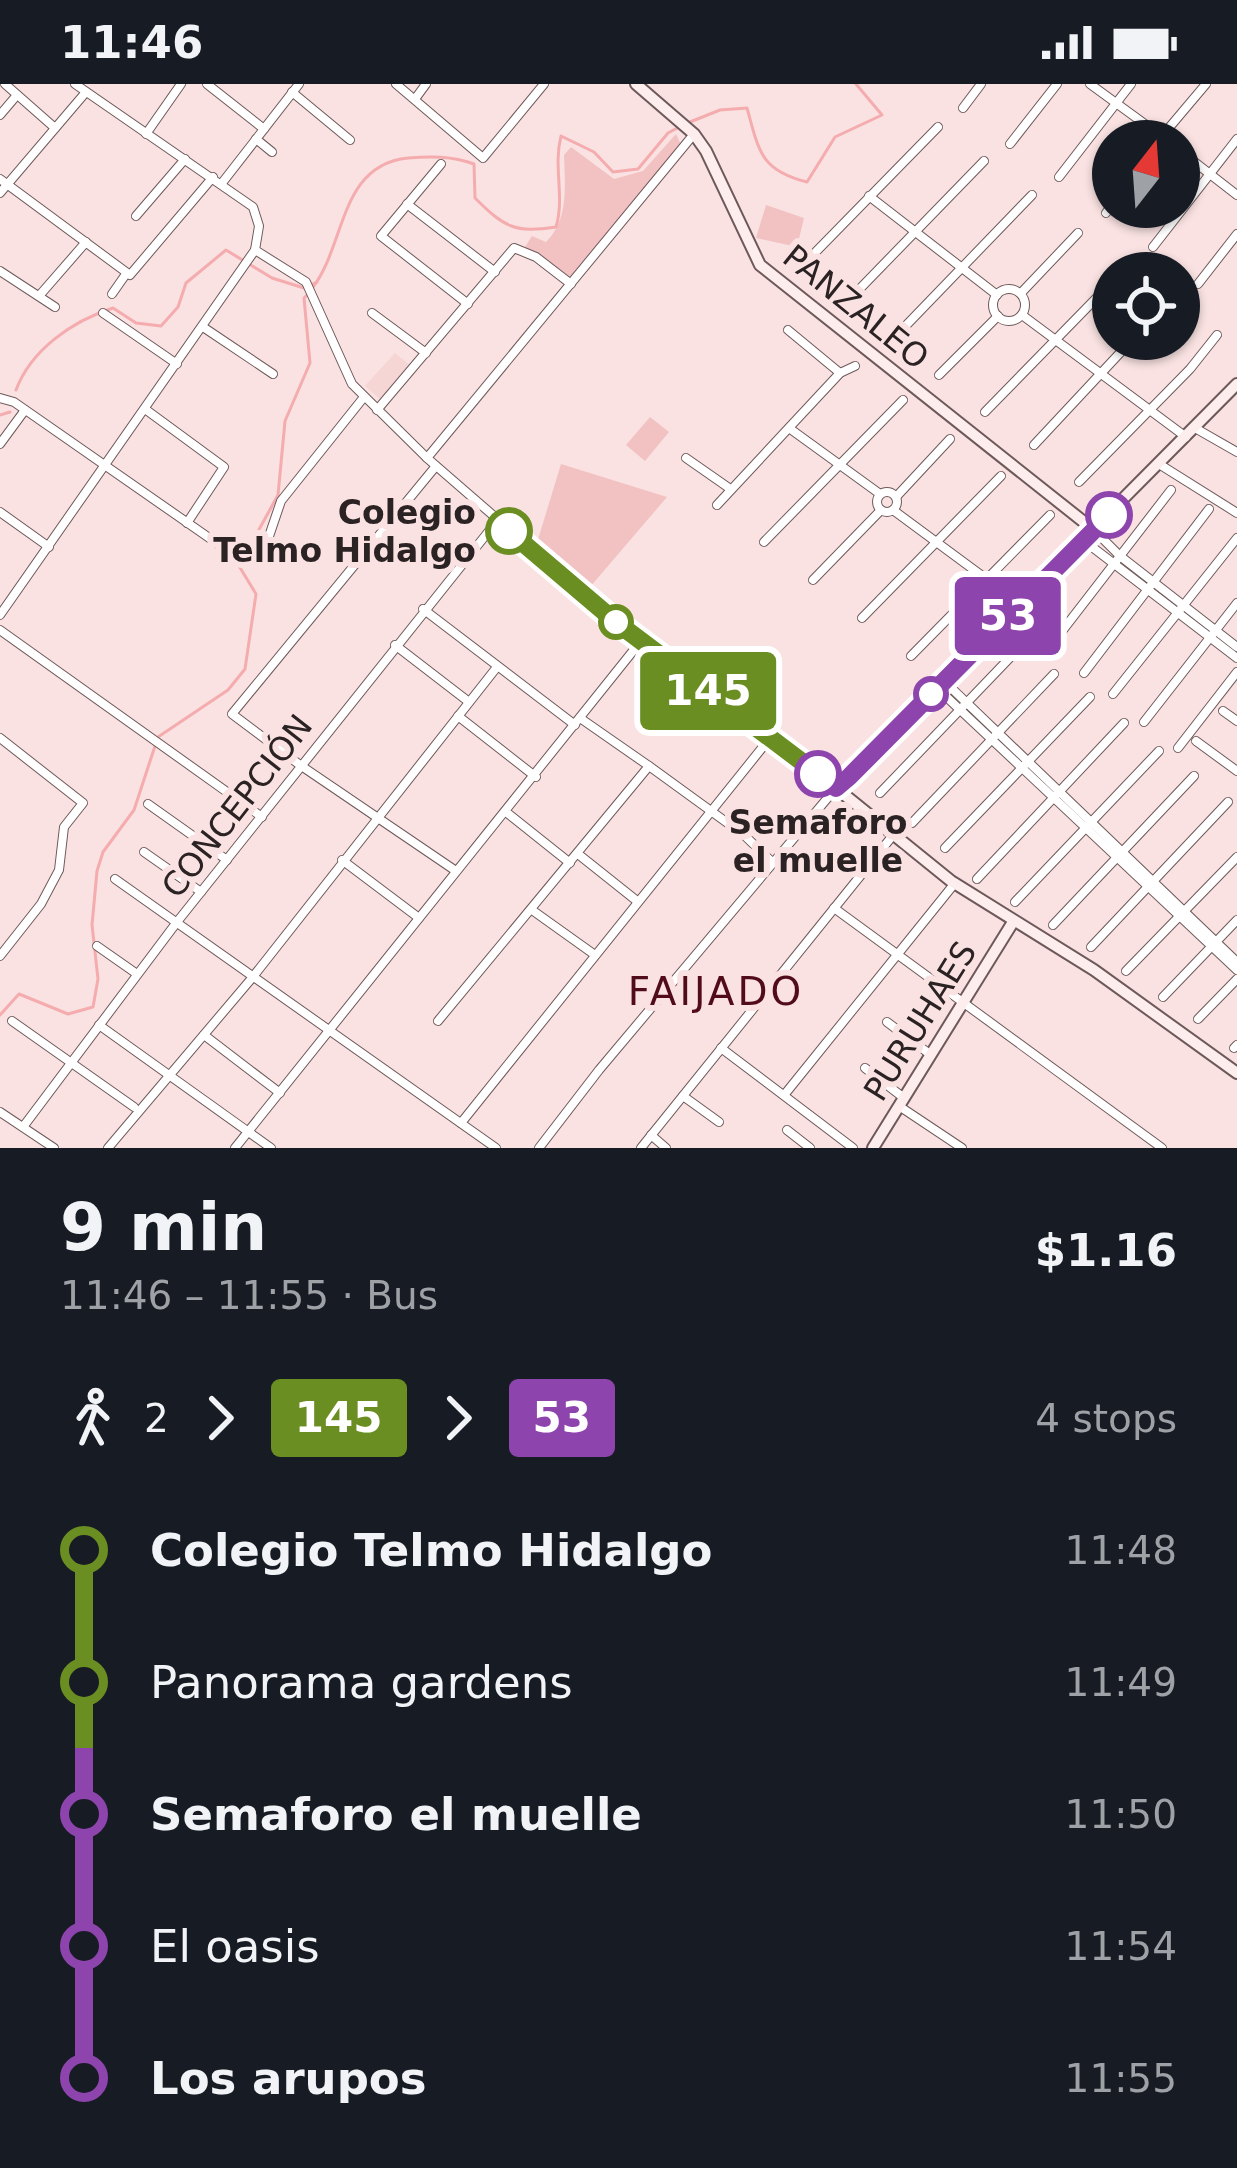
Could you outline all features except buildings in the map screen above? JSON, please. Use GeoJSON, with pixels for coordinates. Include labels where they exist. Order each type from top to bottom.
{"type":"FeatureCollection","features":[{"type":"Feature","properties":{"kind":"street"},"geometry":{"type":"LineString","coordinates":[[5,84],[56,128]]}},
{"type":"Feature","properties":{"kind":"street"},"geometry":{"type":"LineString","coordinates":[[0,615],[251,257],[259,226],[256,211],[218,180],[75,84]]}},
{"type":"Feature","properties":{"kind":"street"},"geometry":{"type":"LineString","coordinates":[[146,134],[181,84]]}},
{"type":"Feature","properties":{"kind":"street"},"geometry":{"type":"LineString","coordinates":[[207,84],[264,129]]}},
{"type":"Feature","properties":{"kind":"street"},"geometry":{"type":"LineString","coordinates":[[396,84],[485,158],[544,84]]}},
{"type":"Feature","properties":{"kind":"street"},"geometry":{"type":"LineString","coordinates":[[415,99],[426,84]]}},
{"type":"Feature","properties":{"kind":"street","name":"PANZALEO"},"geometry":{"type":"LineString","coordinates":[[636,84],[693,132],[760,265],[1094,530]]}},
{"type":"Feature","properties":{"kind":"street"},"geometry":{"type":"LineString","coordinates":[[963,107],[981,84]]}},
{"type":"Feature","properties":{"kind":"street"},"geometry":{"type":"LineString","coordinates":[[1010,144],[1057,84]]}},
{"type":"Feature","properties":{"kind":"street"},"geometry":{"type":"LineString","coordinates":[[1090,84],[1139,120]]}},
{"type":"Feature","properties":{"kind":"street"},"geometry":{"type":"LineString","coordinates":[[1059,177],[1131,84]]}},
{"type":"Feature","properties":{"kind":"street"},"geometry":{"type":"LineString","coordinates":[[1175,120],[1206,84]]}},
{"type":"Feature","properties":{"kind":"street"},"geometry":{"type":"LineString","coordinates":[[112,293],[256,139],[292,88],[350,140]]}},
{"type":"Feature","properties":{"kind":"street"},"geometry":{"type":"LineString","coordinates":[[86,92],[2,186],[128,274]]}},
{"type":"Feature","properties":{"kind":"street"},"geometry":{"type":"LineString","coordinates":[[0,115],[17,94]]}},
{"type":"Feature","properties":{"kind":"street"},"geometry":{"type":"LineString","coordinates":[[801,267],[938,127]]}},
{"type":"Feature","properties":{"kind":"street"},"geometry":{"type":"LineString","coordinates":[[428,458],[693,132]]}},
{"type":"Feature","properties":{"kind":"street"},"geometry":{"type":"LineString","coordinates":[[256,139],[272,152]]}},
{"type":"Feature","properties":{"kind":"street"},"geometry":{"type":"LineString","coordinates":[[1153,247],[1237,139]]}},
{"type":"Feature","properties":{"kind":"street"},"geometry":{"type":"LineString","coordinates":[[136,215],[185,159]]}},
{"type":"Feature","properties":{"kind":"street"},"geometry":{"type":"LineString","coordinates":[[846,303],[984,161]]}},
{"type":"Feature","properties":{"kind":"street"},"geometry":{"type":"LineString","coordinates":[[441,164],[381,236],[468,304]]}},
{"type":"Feature","properties":{"kind":"street"},"geometry":{"type":"LineString","coordinates":[[1200,166],[1237,195]]}},
{"type":"Feature","properties":{"kind":"street"},"geometry":{"type":"LineString","coordinates":[[892,340],[1032,195]]}},
{"type":"Feature","properties":{"kind":"street"},"geometry":{"type":"LineString","coordinates":[[869,196],[997,295]]}},
{"type":"Feature","properties":{"kind":"street"},"geometry":{"type":"LineString","coordinates":[[407,204],[495,272]]}},
{"type":"Feature","properties":{"kind":"street"},"geometry":{"type":"LineString","coordinates":[[1021,293],[1078,232]]}},
{"type":"Feature","properties":{"kind":"street"},"geometry":{"type":"LineString","coordinates":[[1200,281],[1237,233]]}},
{"type":"Feature","properties":{"kind":"street"},"geometry":{"type":"LineString","coordinates":[[39,296],[86,242]]}},
{"type":"Feature","properties":{"kind":"street"},"geometry":{"type":"LineString","coordinates":[[377,410],[514,248],[525,250],[571,284]]}},
{"type":"Feature","properties":{"kind":"street"},"geometry":{"type":"LineString","coordinates":[[251,257],[306,282],[349,379],[364,398],[496,521],[641,640],[955,883],[1094,970],[1237,1073]]}},
{"type":"Feature","properties":{"kind":"street"},"geometry":{"type":"LineString","coordinates":[[0,271],[56,307]]}},
{"type":"Feature","properties":{"kind":"street"},"geometry":{"type":"LineString","coordinates":[[1007,289],[1021,293],[1022,315],[1010,321],[998,316],[993,305],[997,295],[1007,289]]}},
{"type":"Feature","properties":{"kind":"street"},"geometry":{"type":"LineString","coordinates":[[985,412],[1092,303]]}},
{"type":"Feature","properties":{"kind":"street"},"geometry":{"type":"LineString","coordinates":[[103,314],[177,364]]}},
{"type":"Feature","properties":{"kind":"street"},"geometry":{"type":"LineString","coordinates":[[372,314],[426,353]]}},
{"type":"Feature","properties":{"kind":"street"},"geometry":{"type":"LineString","coordinates":[[1022,315],[1161,421],[1237,452]]}},
{"type":"Feature","properties":{"kind":"street"},"geometry":{"type":"LineString","coordinates":[[939,375],[998,316]]}},
{"type":"Feature","properties":{"kind":"street"},"geometry":{"type":"LineString","coordinates":[[203,327],[273,374]]}},
{"type":"Feature","properties":{"kind":"street"},"geometry":{"type":"LineString","coordinates":[[788,330],[840,374]]}},
{"type":"Feature","properties":{"kind":"street"},"geometry":{"type":"LineString","coordinates":[[1079,482],[1217,335]]}},
{"type":"Feature","properties":{"kind":"street"},"geometry":{"type":"LineString","coordinates":[[1034,446],[1114,360]]}},
{"type":"Feature","properties":{"kind":"street"},"geometry":{"type":"LineString","coordinates":[[717,505],[840,374],[855,366]]}},
{"type":"Feature","properties":{"kind":"street"},"geometry":{"type":"LineString","coordinates":[[538,1148],[836,788],[1237,384]]}},
{"type":"Feature","properties":{"kind":"street"},"geometry":{"type":"LineString","coordinates":[[0,398],[25,410],[242,558],[264,551],[281,501],[364,398]]}},
{"type":"Feature","properties":{"kind":"street"},"geometry":{"type":"LineString","coordinates":[[764,542],[903,400]]}},
{"type":"Feature","properties":{"kind":"street"},"geometry":{"type":"LineString","coordinates":[[0,445],[25,410]]}},
{"type":"Feature","properties":{"kind":"street"},"geometry":{"type":"LineString","coordinates":[[145,410],[224,467],[187,523]]}},
{"type":"Feature","properties":{"kind":"street"},"geometry":{"type":"LineString","coordinates":[[788,428],[880,494],[889,492],[896,497]]}},
{"type":"Feature","properties":{"kind":"street"},"geometry":{"type":"LineString","coordinates":[[893,510],[896,497],[950,439]]}},
{"type":"Feature","properties":{"kind":"street"},"geometry":{"type":"LineString","coordinates":[[686,458],[729,488]]}},
{"type":"Feature","properties":{"kind":"street"},"geometry":{"type":"LineString","coordinates":[[1159,464],[1237,513]]}},
{"type":"Feature","properties":{"kind":"street"},"geometry":{"type":"LineString","coordinates":[[436,466],[232,710],[233,716],[300,765],[456,871]]}},
{"type":"Feature","properties":{"kind":"street"},"geometry":{"type":"LineString","coordinates":[[862,618],[1001,476]]}},
{"type":"Feature","properties":{"kind":"street"},"geometry":{"type":"LineString","coordinates":[[1049,648],[1171,490]]}},
{"type":"Feature","properties":{"kind":"street"},"geometry":{"type":"LineString","coordinates":[[880,494],[881,510]]}},
{"type":"Feature","properties":{"kind":"street"},"geometry":{"type":"LineString","coordinates":[[1084,673],[1210,509]]}},
{"type":"Feature","properties":{"kind":"street"},"geometry":{"type":"LineString","coordinates":[[813,580],[881,510],[893,510],[1019,605]]}},
{"type":"Feature","properties":{"kind":"street"},"geometry":{"type":"LineString","coordinates":[[0,512],[50,547]]}},
{"type":"Feature","properties":{"kind":"street"},"geometry":{"type":"LineString","coordinates":[[911,656],[1050,515]]}},
{"type":"Feature","properties":{"kind":"street","name":"CONCEPCIÓN"},"geometry":{"type":"LineString","coordinates":[[22,1127],[177,922],[496,521]]}},
{"type":"Feature","properties":{"kind":"street"},"geometry":{"type":"LineString","coordinates":[[1094,530],[1117,561]]}},
{"type":"Feature","properties":{"kind":"street"},"geometry":{"type":"LineString","coordinates":[[1113,694],[1237,538]]}},
{"type":"Feature","properties":{"kind":"street"},"geometry":{"type":"LineString","coordinates":[[1083,541],[1181,609],[1237,658],[1237,670],[1178,748]]}},
{"type":"Feature","properties":{"kind":"street"},"geometry":{"type":"LineString","coordinates":[[1144,722],[1237,603]]}},
{"type":"Feature","properties":{"kind":"street"},"geometry":{"type":"LineString","coordinates":[[423,609],[497,667],[649,766],[744,836],[771,862]]}},
{"type":"Feature","properties":{"kind":"street"},"geometry":{"type":"LineString","coordinates":[[1,634],[262,818]]}},
{"type":"Feature","properties":{"kind":"street"},"geometry":{"type":"LineString","coordinates":[[1213,634],[1237,647]]}},
{"type":"Feature","properties":{"kind":"street"},"geometry":{"type":"LineString","coordinates":[[235,1148],[641,640]]}},
{"type":"Feature","properties":{"kind":"street"},"geometry":{"type":"LineString","coordinates":[[880,794],[1025,642]]}},
{"type":"Feature","properties":{"kind":"street"},"geometry":{"type":"LineString","coordinates":[[395,645],[469,702]]}},
{"type":"Feature","properties":{"kind":"street"},"geometry":{"type":"LineString","coordinates":[[108,1148],[252,978],[497,667]]}},
{"type":"Feature","properties":{"kind":"street"},"geometry":{"type":"LineString","coordinates":[[912,824],[1054,674]]}},
{"type":"Feature","properties":{"kind":"street"},"geometry":{"type":"LineString","coordinates":[[941,685],[1237,970],[1198,1019]]}},
{"type":"Feature","properties":{"kind":"street"},"geometry":{"type":"LineString","coordinates":[[945,848],[1090,697]]}},
{"type":"Feature","properties":{"kind":"street"},"geometry":{"type":"LineString","coordinates":[[1223,711],[1237,721]]}},
{"type":"Feature","properties":{"kind":"street"},"geometry":{"type":"LineString","coordinates":[[458,716],[536,777]]}},
{"type":"Feature","properties":{"kind":"street"},"geometry":{"type":"LineString","coordinates":[[977,879],[1124,723]]}},
{"type":"Feature","properties":{"kind":"street"},"geometry":{"type":"LineString","coordinates":[[461,1123],[770,738]]}},
{"type":"Feature","properties":{"kind":"street"},"geometry":{"type":"LineString","coordinates":[[1196,741],[1237,771]]}},
{"type":"Feature","properties":{"kind":"street"},"geometry":{"type":"LineString","coordinates":[[0,956],[59,870],[64,827],[83,803],[2,742]]}},
{"type":"Feature","properties":{"kind":"street"},"geometry":{"type":"LineString","coordinates":[[1015,902],[1160,751]]}},
{"type":"Feature","properties":{"kind":"street"},"geometry":{"type":"LineString","coordinates":[[438,1021],[649,766]]}},
{"type":"Feature","properties":{"kind":"street"},"geometry":{"type":"LineString","coordinates":[[1053,925],[1194,776]]}},
{"type":"Feature","properties":{"kind":"street"},"geometry":{"type":"LineString","coordinates":[[1091,947],[1228,802]]}},
{"type":"Feature","properties":{"kind":"street"},"geometry":{"type":"LineString","coordinates":[[148,804],[227,860]]}},
{"type":"Feature","properties":{"kind":"street"},"geometry":{"type":"LineString","coordinates":[[506,812],[570,863]]}},
{"type":"Feature","properties":{"kind":"street"},"geometry":{"type":"LineString","coordinates":[[641,1148],[894,834]]}},
{"type":"Feature","properties":{"kind":"street"},"geometry":{"type":"LineString","coordinates":[[145,851],[201,892]]}},
{"type":"Feature","properties":{"kind":"street"},"geometry":{"type":"LineString","coordinates":[[578,854],[638,902]]}},
{"type":"Feature","properties":{"kind":"street"},"geometry":{"type":"LineString","coordinates":[[1126,971],[1237,857]]}},
{"type":"Feature","properties":{"kind":"street"},"geometry":{"type":"LineString","coordinates":[[342,860],[419,918]]}},
{"type":"Feature","properties":{"kind":"street"},"geometry":{"type":"LineString","coordinates":[[115,879],[496,1148]]}},
{"type":"Feature","properties":{"kind":"street"},"geometry":{"type":"LineString","coordinates":[[784,1094],[955,883]]}},
{"type":"Feature","properties":{"kind":"street"},"geometry":{"type":"LineString","coordinates":[[834,908],[1162,1148]]}},
{"type":"Feature","properties":{"kind":"street"},"geometry":{"type":"LineString","coordinates":[[532,910],[595,955]]}},
{"type":"Feature","properties":{"kind":"street"},"geometry":{"type":"LineString","coordinates":[[1163,997],[1237,920]]}},
{"type":"Feature","properties":{"kind":"street","name":"PURUHAES"},"geometry":{"type":"LineString","coordinates":[[873,1148],[1013,922]]}},
{"type":"Feature","properties":{"kind":"street"},"geometry":{"type":"LineString","coordinates":[[97,946],[137,974]]}},
{"type":"Feature","properties":{"kind":"street"},"geometry":{"type":"LineString","coordinates":[[12,1022],[134,1107]]}},
{"type":"Feature","properties":{"kind":"street"},"geometry":{"type":"LineString","coordinates":[[886,1022],[931,1054]]}},
{"type":"Feature","properties":{"kind":"street"},"geometry":{"type":"LineString","coordinates":[[99,1025],[271,1148]]}},
{"type":"Feature","properties":{"kind":"street"},"geometry":{"type":"LineString","coordinates":[[203,1035],[280,1093]]}},
{"type":"Feature","properties":{"kind":"street"},"geometry":{"type":"LineString","coordinates":[[722,1048],[853,1148]]}},
{"type":"Feature","properties":{"kind":"street"},"geometry":{"type":"LineString","coordinates":[[865,1068],[962,1148]]}},
{"type":"Feature","properties":{"kind":"street"},"geometry":{"type":"LineString","coordinates":[[683,1096],[719,1122]]}},
{"type":"Feature","properties":{"kind":"street"},"geometry":{"type":"LineString","coordinates":[[0,1112],[54,1148]]}},
{"type":"Feature","properties":{"kind":"street"},"geometry":{"type":"LineString","coordinates":[[787,1130],[810,1148]]}},
{"type":"Feature","properties":{"kind":"street"},"geometry":{"type":"LineString","coordinates":[[651,1135],[666,1148]]}},
{"type":"Feature","properties":{"kind":"shaded area"},"geometry":{"type":"Polygon","coordinates":[[[676,134],[682,147],[570,277],[525,247],[532,236],[546,242],[559,223],[564,155],[571,147],[614,179],[643,171],[676,134]]]}},
{"type":"Feature","properties":{"kind":"shaded area"},"geometry":{"type":"Polygon","coordinates":[[[766,205],[804,218],[797,247],[756,238],[766,205]]]}},
{"type":"Feature","properties":{"kind":"shaded area"},"geometry":{"type":"Polygon","coordinates":[[[395,353],[411,366],[381,400],[365,386],[395,353]]]}},
{"type":"Feature","properties":{"kind":"shaded area"},"geometry":{"type":"Polygon","coordinates":[[[650,417],[669,432],[645,461],[626,445],[650,417]]]}},
{"type":"Feature","properties":{"kind":"shaded area"},"geometry":{"type":"Polygon","coordinates":[[[561,464],[667,497],[590,587],[536,546],[561,464]]]}},
{"type":"Feature","properties":{"kind":"waterway"},"geometry":{"type":"LineString","coordinates":[[690,122],[720,110],[747,108],[764,157],[779,171],[807,182],[835,137],[882,115],[856,84]]}},
{"type":"Feature","properties":{"kind":"waterway"},"geometry":{"type":"LineString","coordinates":[[313,287],[356,191],[385,164],[433,157],[474,164],[475,198],[495,216],[520,228],[556,227],[561,136],[594,152],[613,172],[638,169],[668,133],[681,126]]}},
{"type":"Feature","properties":{"kind":"waterway"},"geometry":{"type":"LineString","coordinates":[[16,390],[42,350],[68,329],[98,314],[113,308],[136,323],[161,326],[178,307],[186,283],[226,250],[272,278],[304,288],[317,282]]}},
{"type":"Feature","properties":{"kind":"waterway"},"geometry":{"type":"LineString","coordinates":[[0,1015],[19,994],[68,1014],[93,1007],[98,979],[92,925],[103,852],[134,810],[158,737],[228,690],[245,669],[256,594],[239,566],[278,495],[285,421],[310,363],[307,295]]}},
{"type":"Feature","properties":{"kind":"waterway"},"geometry":{"type":"LineString","coordinates":[[0,415],[10,412]]}},
{"type":"Feature","properties":{"kind":"bus line","name":"53"},"geometry":{"type":"LineString","coordinates":[[818,774],[836,788],[849,777],[1109,515]]}},
{"type":"Feature","properties":{"kind":"bus line","name":"145"},"geometry":{"type":"LineString","coordinates":[[509,531],[616,622],[818,774]]}},
{"type":"Feature","properties":{"kind":"place","name":"Colegio Telmo Hidalgo"},"geometry":{"type":"Point","coordinates":[509,531]}},
{"type":"Feature","properties":{"kind":"place","name":"Semaforo el muelle"},"geometry":{"type":"Point","coordinates":[818,774]}},
{"type":"Feature","properties":{"kind":"district","name":"FAIJADO"},"geometry":{"type":"Point","coordinates":[716,991]}}]}
